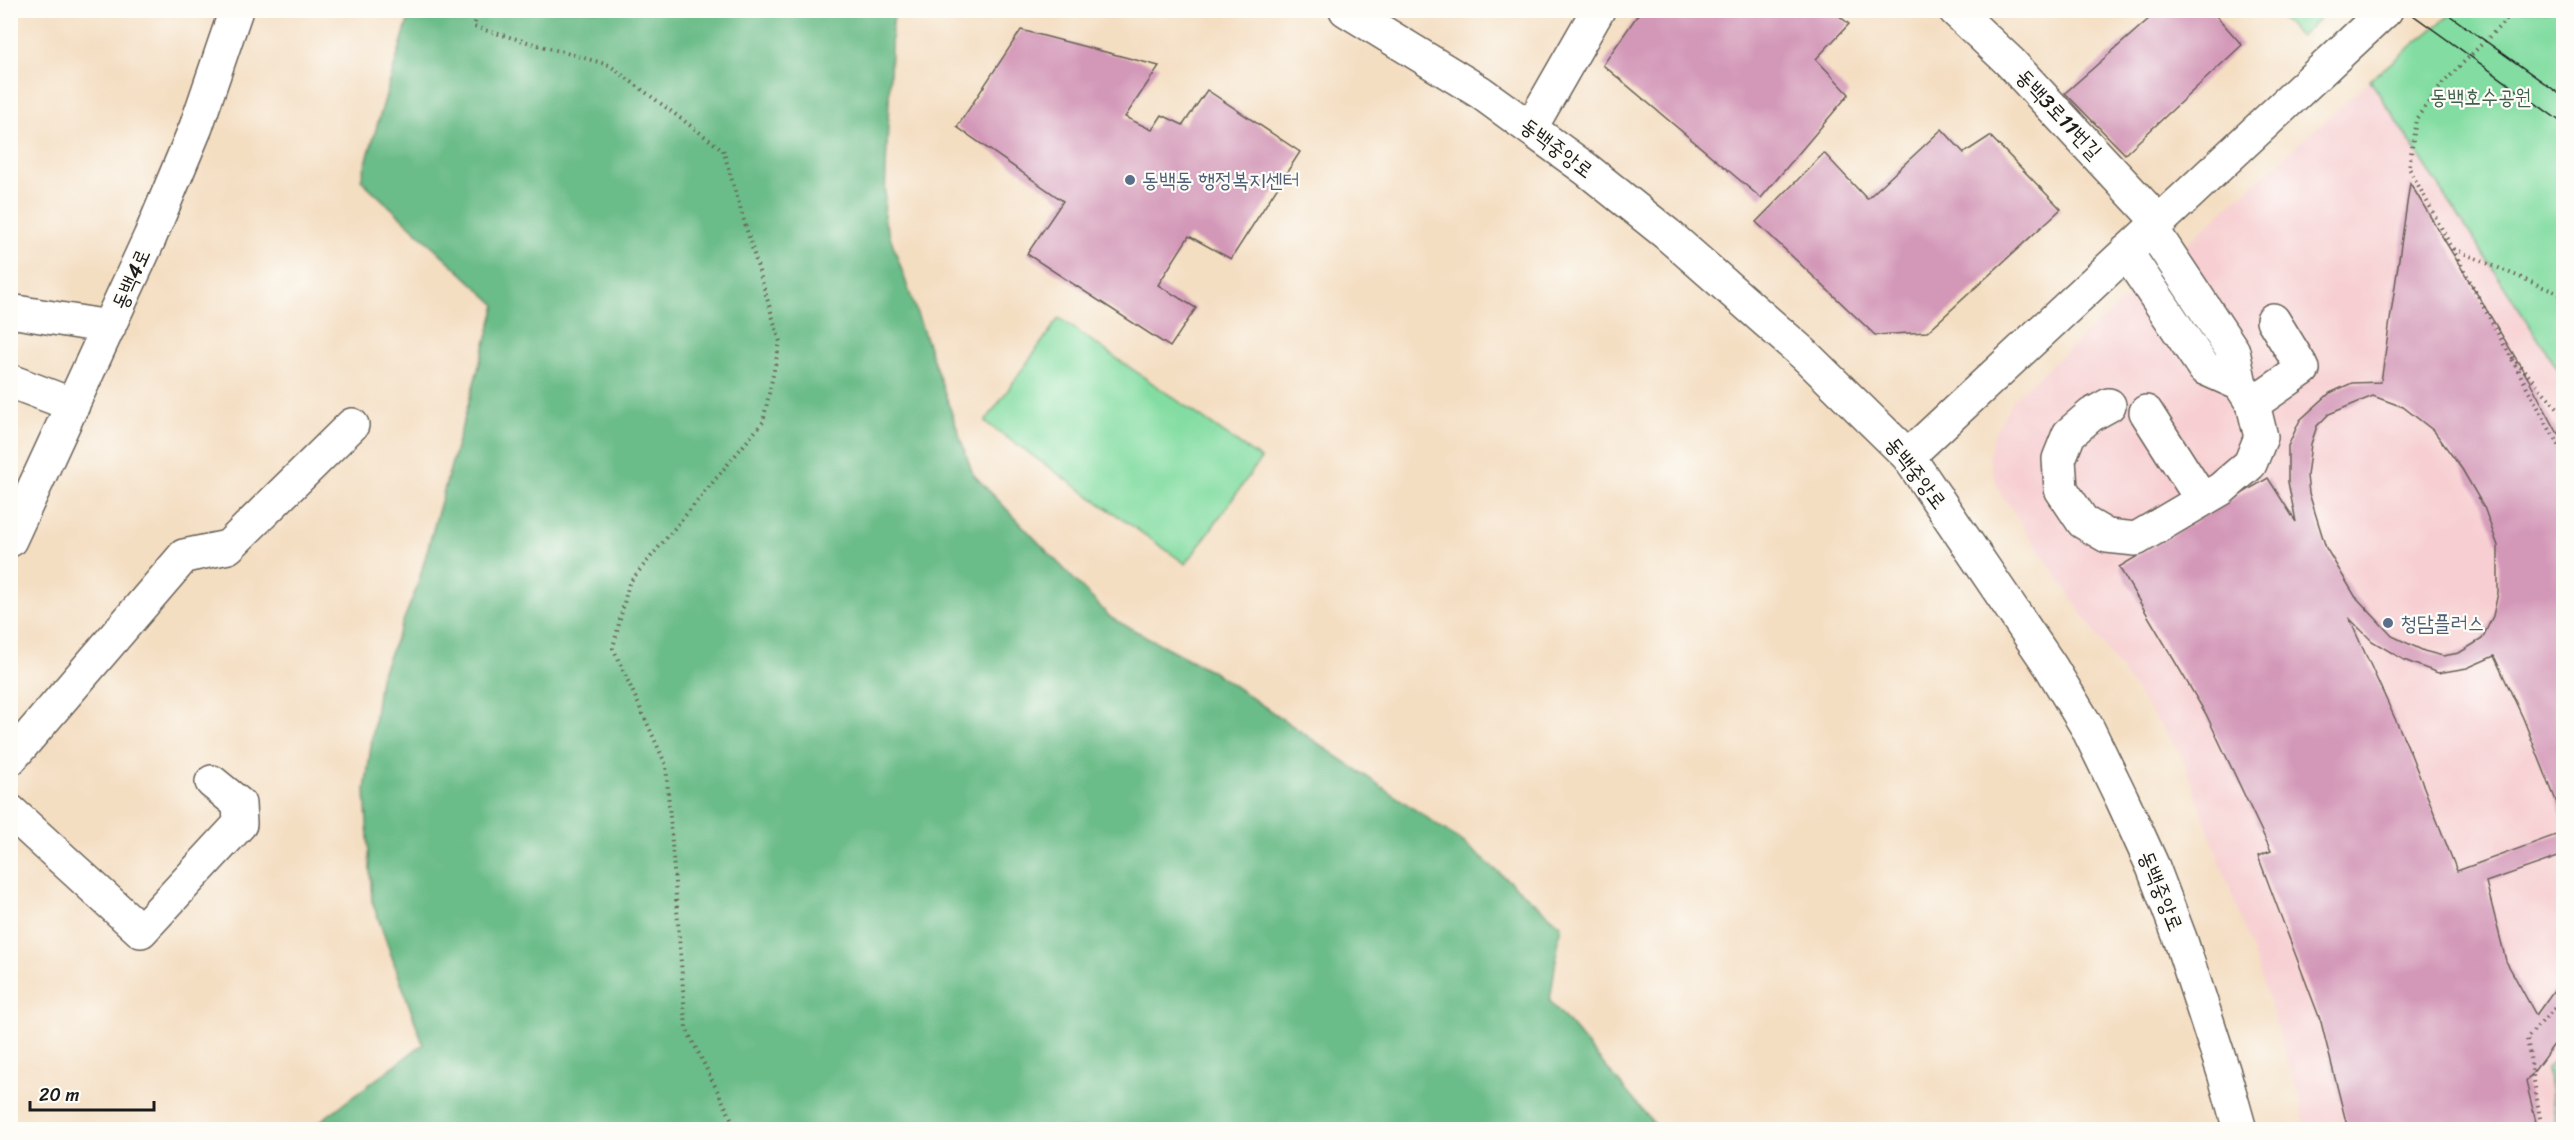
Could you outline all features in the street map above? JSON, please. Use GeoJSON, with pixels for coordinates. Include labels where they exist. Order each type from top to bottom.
{"type":"FeatureCollection","features":[{"type":"Feature","properties":{"kind":"street","name":"동백4로"},"geometry":{"type":"LineString","coordinates":[[10,540],[74,405],[196,127],[236,10]]}},
{"type":"Feature","properties":{"kind":"street","name":"동백중앙로"},"geometry":{"type":"LineString","coordinates":[[1346,10],[1397,40],[1531,127],[1667,234],[1805,355],[1908,456],[2051,667],[2087,727],[2122,799],[2181,941],[2214,1039],[2240,1130]]}},
{"type":"Feature","properties":{"kind":"street"},"geometry":{"type":"LineString","coordinates":[[1531,127],[1598,10]]}},
{"type":"Feature","properties":{"kind":"street","name":"동백3로11번길"},"geometry":{"type":"LineString","coordinates":[[1954,10],[2010,62],[2155,225],[2233,351],[2261,437],[2250,464],[2221,489],[2136,539],[2107,536],[2083,522],[2061,489],[2059,459],[2069,434],[2109,405]]}},
{"type":"Feature","properties":{"kind":"street"},"geometry":{"type":"LineString","coordinates":[[1908,456],[2386,10]]}},
{"type":"Feature","properties":{"kind":"street"},"geometry":{"type":"LineString","coordinates":[[2126,252],[2204,368],[2247,394],[2303,369],[2273,320]]}},
{"type":"Feature","properties":{"kind":"street"},"geometry":{"type":"LineString","coordinates":[[10,311],[109,327]]}},
{"type":"Feature","properties":{"kind":"street"},"geometry":{"type":"LineString","coordinates":[[10,381],[74,405]]}},
{"type":"Feature","properties":{"kind":"street"},"geometry":{"type":"LineString","coordinates":[[2146,412],[2202,500]]}},
{"type":"Feature","properties":{"kind":"street"},"geometry":{"type":"LineString","coordinates":[[10,759],[184,556],[228,547],[352,425]]}},
{"type":"Feature","properties":{"kind":"street"},"geometry":{"type":"LineString","coordinates":[[10,811],[141,931],[240,824],[239,804],[212,782]]}},
{"type":"Feature","properties":{"kind":"path"},"geometry":{"type":"LineString","coordinates":[[478,10],[474,27],[609,65],[723,150],[780,342],[763,422],[629,583],[613,648],[666,765],[686,1028],[737,1130]]}},
{"type":"Feature","properties":{"kind":"path"},"geometry":{"type":"LineString","coordinates":[[2522,10],[2508,18],[2443,83],[2415,119],[2409,168],[2564,456]]}},
{"type":"Feature","properties":{"kind":"path"},"geometry":{"type":"LineString","coordinates":[[2453,248],[2564,296]]}},
{"type":"Feature","properties":{"kind":"path"},"geometry":{"type":"LineString","coordinates":[[2508,352],[2564,415]]}},
{"type":"Feature","properties":{"kind":"path"},"geometry":{"type":"LineString","coordinates":[[2542,1130],[2527,1038],[2564,998]]}},
{"type":"Feature","properties":{"kind":"shaded area"},"geometry":{"type":"Polygon","coordinates":[[[2370,80],[2563,377],[2564,1051],[2547,1069],[2556,1129],[2306,1129],[2299,1098],[2261,976],[2182,756],[2112,658],[1998,489],[1989,459],[1993,436],[2014,398],[2370,80]]]}},
{"type":"Feature","properties":{"kind":"green space"},"geometry":{"type":"Polygon","coordinates":[[[411,10],[896,11],[892,26],[884,219],[973,474],[1111,618],[1215,673],[1464,843],[1561,925],[1550,1001],[1655,1125],[1672,1129],[310,1129],[423,1044],[372,901],[365,791],[380,678],[417,587],[496,305],[361,180],[411,10]]]}},
{"type":"Feature","properties":{"kind":"green space","name":"동백호수공원"},"geometry":{"type":"Polygon","coordinates":[[[2456,10],[2563,11],[2563,377],[2370,80],[2456,10]]]}},
{"type":"Feature","properties":{"kind":"green space"},"geometry":{"type":"Polygon","coordinates":[[[2274,11],[2327,11],[2300,37],[2274,11]]]}},
{"type":"Feature","properties":{"kind":"green space"},"geometry":{"type":"Polygon","coordinates":[[[1059,318],[1261,459],[1186,564],[985,422],[1059,318]]]}},
{"type":"Feature","properties":{"kind":"green space"},"geometry":{"type":"Polygon","coordinates":[[[2563,1051],[2563,1129],[2556,1129],[2547,1069],[2563,1051]]]}},
{"type":"Feature","properties":{"kind":"building"},"geometry":{"type":"Polygon","coordinates":[[[1641,10],[1832,10],[1849,24],[1816,59],[1849,94],[1761,198],[1603,65],[1641,10]]]}},
{"type":"Feature","properties":{"kind":"building"},"geometry":{"type":"Polygon","coordinates":[[[2159,10],[2211,10],[2242,45],[2125,154],[2065,93],[2159,10]]]}},
{"type":"Feature","properties":{"kind":"building"},"geometry":{"type":"Polygon","coordinates":[[[1021,30],[1159,66],[1125,117],[1152,130],[1162,115],[1183,125],[1207,90],[1300,152],[1231,259],[1189,236],[1158,285],[1196,308],[1170,347],[1027,254],[1063,201],[957,127],[1021,30]]]}},
{"type":"Feature","properties":{"kind":"building"},"geometry":{"type":"Polygon","coordinates":[[[1942,129],[1964,153],[1990,136],[2061,209],[1927,332],[1875,335],[1756,222],[1824,153],[1867,199],[1942,129]]]}},
{"type":"Feature","properties":{"kind":"building"},"geometry":{"type":"Polygon","coordinates":[[[2410,183],[2529,380],[2564,445],[2564,821],[2523,718],[2494,656],[2467,668],[2438,673],[2404,660],[2372,641],[2349,618],[2408,747],[2457,871],[2564,832],[2564,855],[2486,882],[2506,961],[2536,1015],[2564,976],[2564,1031],[2526,1082],[2538,1130],[2348,1130],[2321,1022],[2258,856],[2271,851],[2206,714],[2119,567],[2268,478],[2296,522],[2288,482],[2288,446],[2300,420],[2330,393],[2352,383],[2381,382],[2410,183]],[[2373,396],[2329,414],[2317,426],[2311,444],[2307,476],[2309,493],[2326,548],[2355,596],[2392,636],[2424,651],[2443,656],[2459,653],[2482,639],[2493,616],[2498,593],[2498,546],[2484,507],[2462,469],[2434,431],[2403,407],[2373,396]]]}},
{"type":"Feature","properties":{"kind":"tram line"},"geometry":{"type":"LineString","coordinates":[[2406,10],[2564,124]]}},
{"type":"Feature","properties":{"kind":"tram line"},"geometry":{"type":"LineString","coordinates":[[2442,10],[2564,97]]}},
{"type":"Feature","properties":{"kind":"place","name":"동백동 행정복지센터"},"geometry":{"type":"Point","coordinates":[1130,180]}},
{"type":"Feature","properties":{"kind":"place","name":"청담플러스"},"geometry":{"type":"Point","coordinates":[2388,623]}}]}
